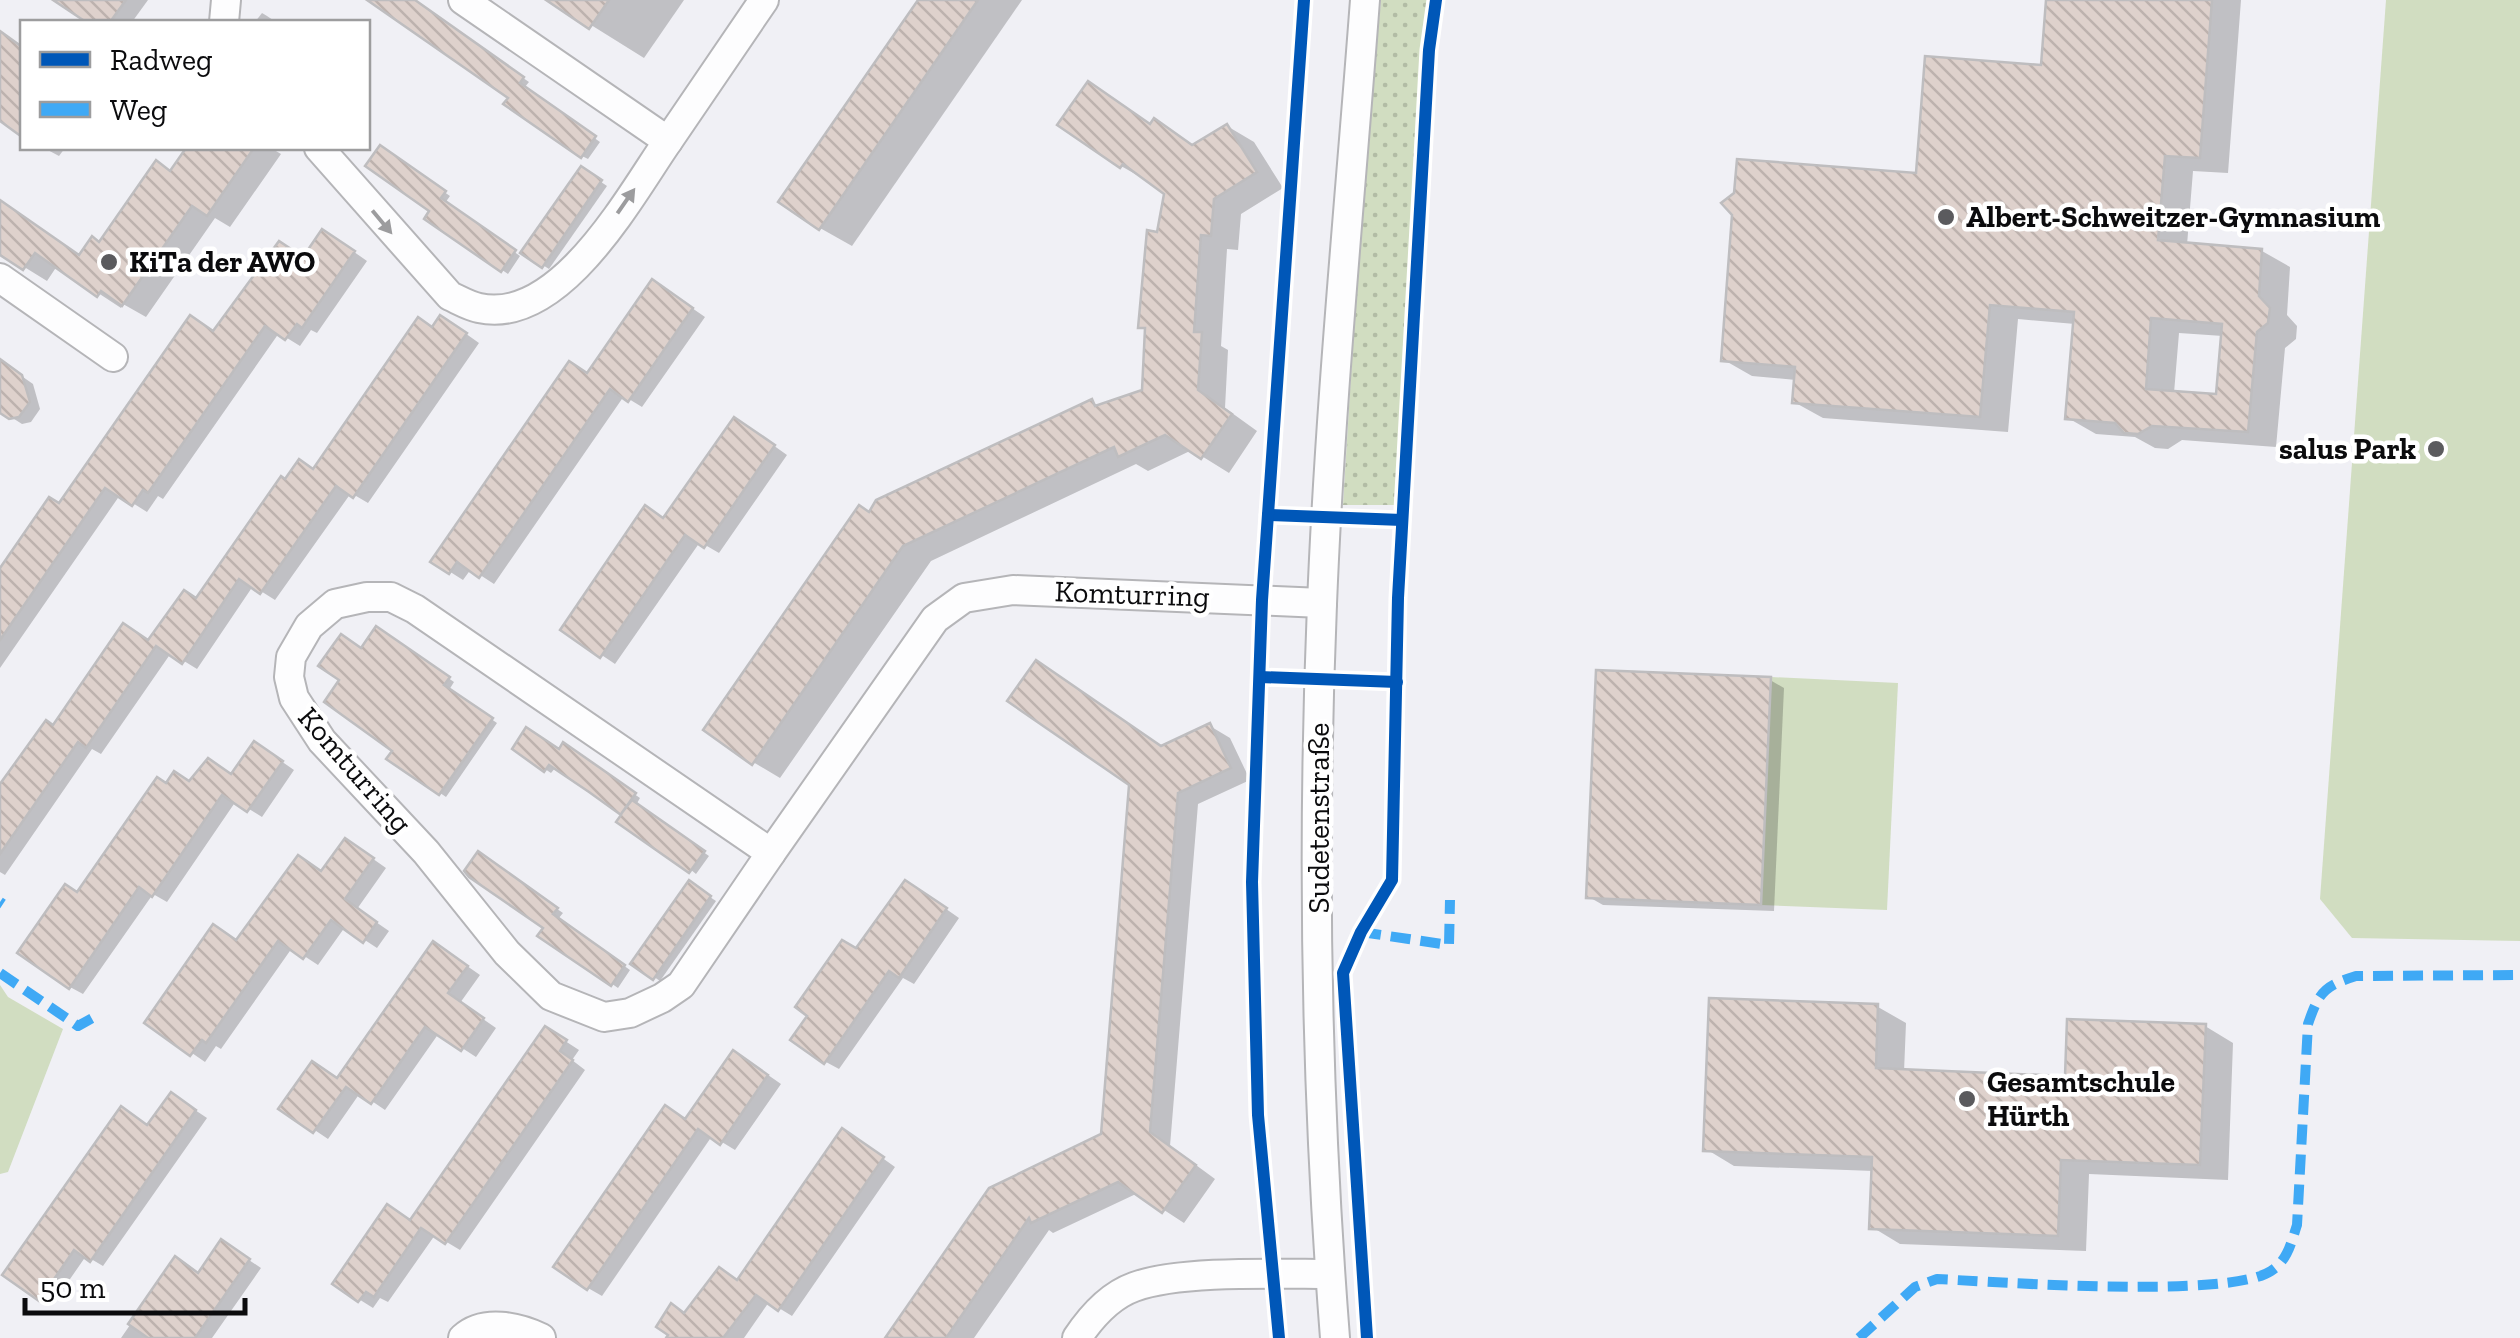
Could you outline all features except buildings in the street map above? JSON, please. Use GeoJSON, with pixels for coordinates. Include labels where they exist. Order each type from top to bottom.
{"type":"FeatureCollection","features":[{"type":"Feature","properties":{"kind":"street"},"geometry":{"type":"LineString","coordinates":[[463,0],[668,141]]}},
{"type":"Feature","properties":{"kind":"street"},"geometry":{"type":"LineString","coordinates":[[321,150],[450,296],[480,308],[508,308],[540,295],[569,275],[611,223],[764,0]]}},
{"type":"Feature","properties":{"kind":"street","name":"Sudetenstraße"},"geometry":{"type":"LineString","coordinates":[[1335,1338],[1319,1044],[1317,768],[1322,603],[1366,0]]}},
{"type":"Feature","properties":{"kind":"street"},"geometry":{"type":"LineString","coordinates":[[0,278],[112,357]]}},
{"type":"Feature","properties":{"kind":"street","name":"Komturring"},"geometry":{"type":"LineString","coordinates":[[771,852],[415,609],[391,597],[366,597],[335,604],[309,626],[291,657],[289,678],[294,698],[322,741],[426,852],[507,953],[551,996],[604,1017],[630,1014],[681,984],[935,619],[964,598],[1014,590],[1322,603]]}},
{"type":"Feature","properties":{"kind":"street"},"geometry":{"type":"LineString","coordinates":[[1076,1338],[1095,1312],[1133,1287],[1176,1279],[1330,1274]]}},
{"type":"Feature","properties":{"kind":"street"},"geometry":{"type":"LineString","coordinates":[[463,1338],[471,1330],[509,1326],[542,1338]]}},
{"type":"Feature","properties":{"kind":"green space"},"geometry":{"type":"Polygon","coordinates":[[[1381,0],[1431,0],[1394,505],[1343,505],[1362,196],[1381,0]]]}},
{"type":"Feature","properties":{"kind":"green space","name":"salus Park"},"geometry":{"type":"Polygon","coordinates":[[[2386,0],[2520,0],[2520,941],[2352,938],[2320,899],[2386,0]]]}},
{"type":"Feature","properties":{"kind":"green space"},"geometry":{"type":"Polygon","coordinates":[[[1771,677],[1898,683],[1887,910],[1761,905],[1771,677]]]}},
{"type":"Feature","properties":{"kind":"green space"},"geometry":{"type":"Polygon","coordinates":[[[0,985],[8,997],[63,1029],[8,1172],[0,1174],[0,985]]]}},
{"type":"Feature","properties":{"kind":"marked path"},"geometry":{"type":"LineString","coordinates":[[1361,932],[1449,945],[1450,900]]}},
{"type":"Feature","properties":{"kind":"marked path"},"geometry":{"type":"LineString","coordinates":[[0,973],[78,1026],[98,1015]]}},
{"type":"Feature","properties":{"kind":"marked path"},"geometry":{"type":"LineString","coordinates":[[1859,1338],[1915,1287],[1937,1279],[2163,1287],[2247,1280],[2271,1271],[2285,1256],[2297,1225],[2308,1024],[2324,992],[2356,976],[2520,975]]}},
{"type":"Feature","properties":{"kind":"cycle path"},"geometry":{"type":"LineString","coordinates":[[1279,1338],[1258,1115],[1252,882],[1262,600],[1304,0]]}},
{"type":"Feature","properties":{"kind":"cycle path"},"geometry":{"type":"LineString","coordinates":[[1367,1338],[1343,973],[1361,932],[1392,880],[1398,598],[1429,50],[1436,0]]}},
{"type":"Feature","properties":{"kind":"cycle path"},"geometry":{"type":"LineString","coordinates":[[1268,515],[1402,520]]}},
{"type":"Feature","properties":{"kind":"cycle path"},"geometry":{"type":"LineString","coordinates":[[1260,677],[1397,682]]}},
{"type":"Feature","properties":{"kind":"place","name":"Albert-Schweitzer-Gymnasium"},"geometry":{"type":"Point","coordinates":[1946,217]}},
{"type":"Feature","properties":{"kind":"place","name":"KiTa der AWO"},"geometry":{"type":"Point","coordinates":[109,262]}},
{"type":"Feature","properties":{"kind":"place","name":"salus Park"},"geometry":{"type":"Point","coordinates":[2436,449]}},
{"type":"Feature","properties":{"kind":"place","name":"Gesamtschule Hürth"},"geometry":{"type":"Point","coordinates":[1967,1099]}}]}
